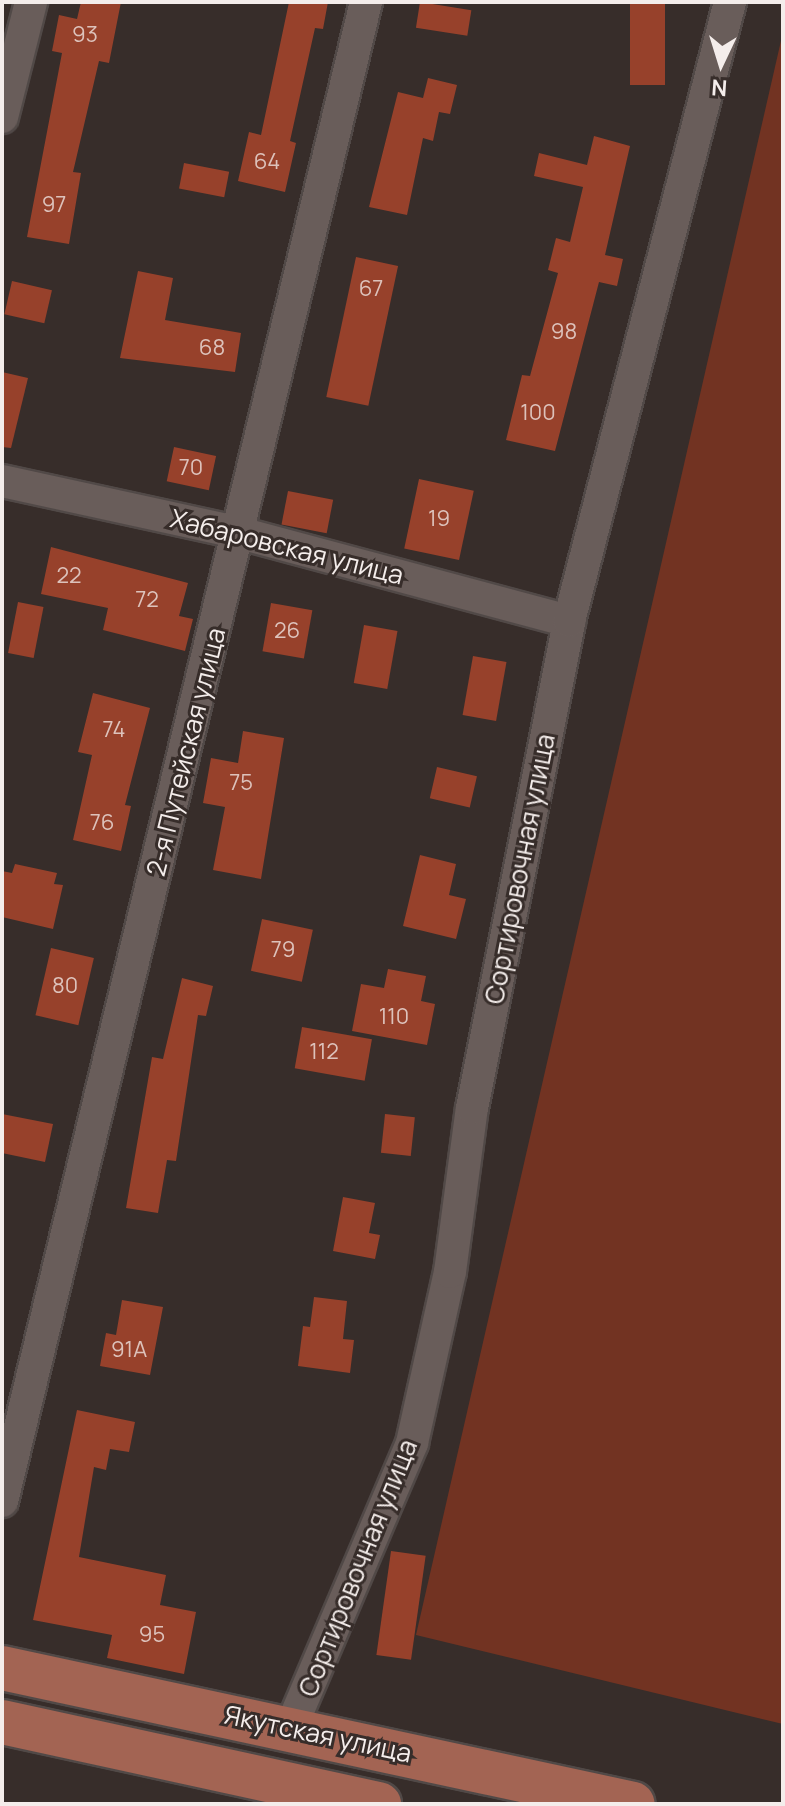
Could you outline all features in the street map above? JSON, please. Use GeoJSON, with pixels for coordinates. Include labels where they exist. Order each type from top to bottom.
{"type":"FeatureCollection","features":[{"type":"Feature","properties":{"kind":"main road","name":"Якутская улица"},"geometry":{"type":"LineString","coordinates":[[2,1668],[291,1727],[633,1804]]}},
{"type":"Feature","properties":{"kind":"main road"},"geometry":{"type":"LineString","coordinates":[[2,1722],[379,1804]]}},
{"type":"Feature","properties":{"kind":"street"},"geometry":{"type":"LineString","coordinates":[[2,117],[31,2]]}},
{"type":"Feature","properties":{"kind":"street","name":"2-я Путейская улица"},"geometry":{"type":"LineString","coordinates":[[2,1501],[240,533],[366,2]]}},
{"type":"Feature","properties":{"kind":"street","name":"Сортировочная улица"},"geometry":{"type":"LineString","coordinates":[[291,1727],[412,1443],[450,1272],[472,1108],[569,621],[730,2]]}},
{"type":"Feature","properties":{"kind":"street","name":"Хабаровская улица"},"geometry":{"type":"LineString","coordinates":[[2,481],[240,533],[569,621]]}},
{"type":"Feature","properties":{"kind":"shaded area"},"geometry":{"type":"Polygon","coordinates":[[[783,32],[783,1724],[416,1635],[783,32]]]}},
{"type":"Feature","properties":{"kind":"building"},"geometry":{"type":"Polygon","coordinates":[[[81,2],[121,2],[109,63],[99,61],[73,172],[81,173],[69,244],[27,237],[62,53],[52,51],[59,15],[77,19],[81,2]]]}},
{"type":"Feature","properties":{"kind":"building"},"geometry":{"type":"Polygon","coordinates":[[[289,2],[328,2],[323,29],[315,28],[290,141],[296,143],[285,192],[238,181],[249,132],[261,135],[289,2]]]}},
{"type":"Feature","properties":{"kind":"building"},"geometry":{"type":"Polygon","coordinates":[[[420,2],[471,10],[467,36],[416,28],[420,2]]]}},
{"type":"Feature","properties":{"kind":"building"},"geometry":{"type":"Polygon","coordinates":[[[630,2],[665,2],[665,85],[630,85],[630,2]]]}},
{"type":"Feature","properties":{"kind":"building"},"geometry":{"type":"Polygon","coordinates":[[[428,78],[457,85],[450,114],[439,112],[433,141],[423,138],[407,215],[369,207],[398,92],[423,98],[428,78]]]}},
{"type":"Feature","properties":{"kind":"building"},"geometry":{"type":"Polygon","coordinates":[[[594,136],[630,146],[605,255],[623,259],[617,286],[599,282],[555,451],[506,440],[522,375],[530,376],[558,273],[548,270],[556,238],[570,242],[583,187],[534,176],[539,153],[587,165],[594,136]]]}},
{"type":"Feature","properties":{"kind":"building"},"geometry":{"type":"Polygon","coordinates":[[[184,163],[229,172],[224,197],[179,189],[184,163]]]}},
{"type":"Feature","properties":{"kind":"building"},"geometry":{"type":"Polygon","coordinates":[[[356,257],[398,266],[368,406],[326,397],[356,257]]]}},
{"type":"Feature","properties":{"kind":"building"},"geometry":{"type":"Polygon","coordinates":[[[138,271],[173,278],[165,320],[241,333],[235,372],[120,358],[138,271]]]}},
{"type":"Feature","properties":{"kind":"building"},"geometry":{"type":"Polygon","coordinates":[[[12,281],[52,290],[44,323],[4,314],[12,281]]]}},
{"type":"Feature","properties":{"kind":"building"},"geometry":{"type":"Polygon","coordinates":[[[2,372],[28,378],[11,448],[2,447],[2,372]]]}},
{"type":"Feature","properties":{"kind":"building"},"geometry":{"type":"Polygon","coordinates":[[[174,447],[216,456],[209,490],[167,481],[174,447]]]}},
{"type":"Feature","properties":{"kind":"building"},"geometry":{"type":"Polygon","coordinates":[[[419,479],[474,491],[459,560],[404,548],[419,479]]]}},
{"type":"Feature","properties":{"kind":"building"},"geometry":{"type":"Polygon","coordinates":[[[288,491],[333,500],[327,533],[282,524],[288,491]]]}},
{"type":"Feature","properties":{"kind":"building"},"geometry":{"type":"Polygon","coordinates":[[[51,547],[188,583],[179,616],[193,619],[185,651],[103,630],[108,608],[41,594],[51,547]]]}},
{"type":"Feature","properties":{"kind":"building"},"geometry":{"type":"Polygon","coordinates":[[[18,602],[44,607],[34,658],[8,653],[18,602]]]}},
{"type":"Feature","properties":{"kind":"building"},"geometry":{"type":"Polygon","coordinates":[[[271,603],[312,610],[304,659],[262,651],[271,603]]]}},
{"type":"Feature","properties":{"kind":"building"},"geometry":{"type":"Polygon","coordinates":[[[364,625],[397,631],[387,689],[354,683],[364,625]]]}},
{"type":"Feature","properties":{"kind":"building"},"geometry":{"type":"Polygon","coordinates":[[[473,656],[506,662],[496,721],[463,715],[473,656]]]}},
{"type":"Feature","properties":{"kind":"building"},"geometry":{"type":"Polygon","coordinates":[[[93,693],[150,708],[125,805],[131,806],[121,851],[73,840],[92,755],[78,752],[93,693]]]}},
{"type":"Feature","properties":{"kind":"building"},"geometry":{"type":"Polygon","coordinates":[[[243,731],[284,738],[261,879],[213,870],[225,807],[203,803],[211,758],[238,763],[243,731]]]}},
{"type":"Feature","properties":{"kind":"building"},"geometry":{"type":"Polygon","coordinates":[[[437,767],[477,776],[470,807],[430,798],[437,767]]]}},
{"type":"Feature","properties":{"kind":"building"},"geometry":{"type":"Polygon","coordinates":[[[420,855],[456,864],[449,895],[466,899],[456,939],[403,926],[420,855]]]}},
{"type":"Feature","properties":{"kind":"building"},"geometry":{"type":"Polygon","coordinates":[[[15,864],[57,873],[54,884],[63,885],[53,929],[2,917],[2,871],[12,873],[15,864]]]}},
{"type":"Feature","properties":{"kind":"building"},"geometry":{"type":"Polygon","coordinates":[[[262,919],[313,930],[302,982],[251,971],[262,919]]]}},
{"type":"Feature","properties":{"kind":"building"},"geometry":{"type":"Polygon","coordinates":[[[51,948],[94,958],[78,1025],[35,1015],[51,948]]]}},
{"type":"Feature","properties":{"kind":"building"},"geometry":{"type":"Polygon","coordinates":[[[388,969],[426,976],[421,1001],[435,1004],[427,1045],[352,1031],[361,984],[384,988],[388,969]]]}},
{"type":"Feature","properties":{"kind":"building"},"geometry":{"type":"Polygon","coordinates":[[[182,978],[213,986],[206,1016],[198,1015],[176,1161],[167,1160],[158,1213],[126,1208],[152,1057],[163,1059],[182,978]]]}},
{"type":"Feature","properties":{"kind":"building"},"geometry":{"type":"Polygon","coordinates":[[[302,1027],[372,1039],[365,1081],[295,1068],[302,1027]]]}},
{"type":"Feature","properties":{"kind":"building"},"geometry":{"type":"Polygon","coordinates":[[[2,1114],[53,1124],[45,1162],[2,1153],[2,1114]]]}},
{"type":"Feature","properties":{"kind":"building"},"geometry":{"type":"Polygon","coordinates":[[[385,1114],[415,1117],[411,1156],[381,1153],[385,1114]]]}},
{"type":"Feature","properties":{"kind":"building"},"geometry":{"type":"Polygon","coordinates":[[[343,1197],[375,1203],[369,1233],[380,1235],[375,1259],[333,1251],[343,1197]]]}},
{"type":"Feature","properties":{"kind":"building"},"geometry":{"type":"Polygon","coordinates":[[[314,1297],[347,1301],[343,1339],[354,1340],[350,1373],[298,1366],[303,1326],[310,1327],[314,1297]]]}},
{"type":"Feature","properties":{"kind":"building"},"geometry":{"type":"Polygon","coordinates":[[[122,1300],[163,1307],[150,1375],[100,1366],[106,1333],[116,1335],[122,1300]]]}},
{"type":"Feature","properties":{"kind":"building"},"geometry":{"type":"Polygon","coordinates":[[[77,1410],[135,1422],[129,1452],[110,1449],[106,1470],[94,1467],[79,1557],[166,1575],[160,1605],[196,1612],[184,1674],[107,1658],[112,1635],[33,1620],[77,1410]]]}},
{"type":"Feature","properties":{"kind":"building"},"geometry":{"type":"Polygon","coordinates":[[[391,1551],[426,1556],[411,1660],[376,1655],[391,1551]]]}}]}
